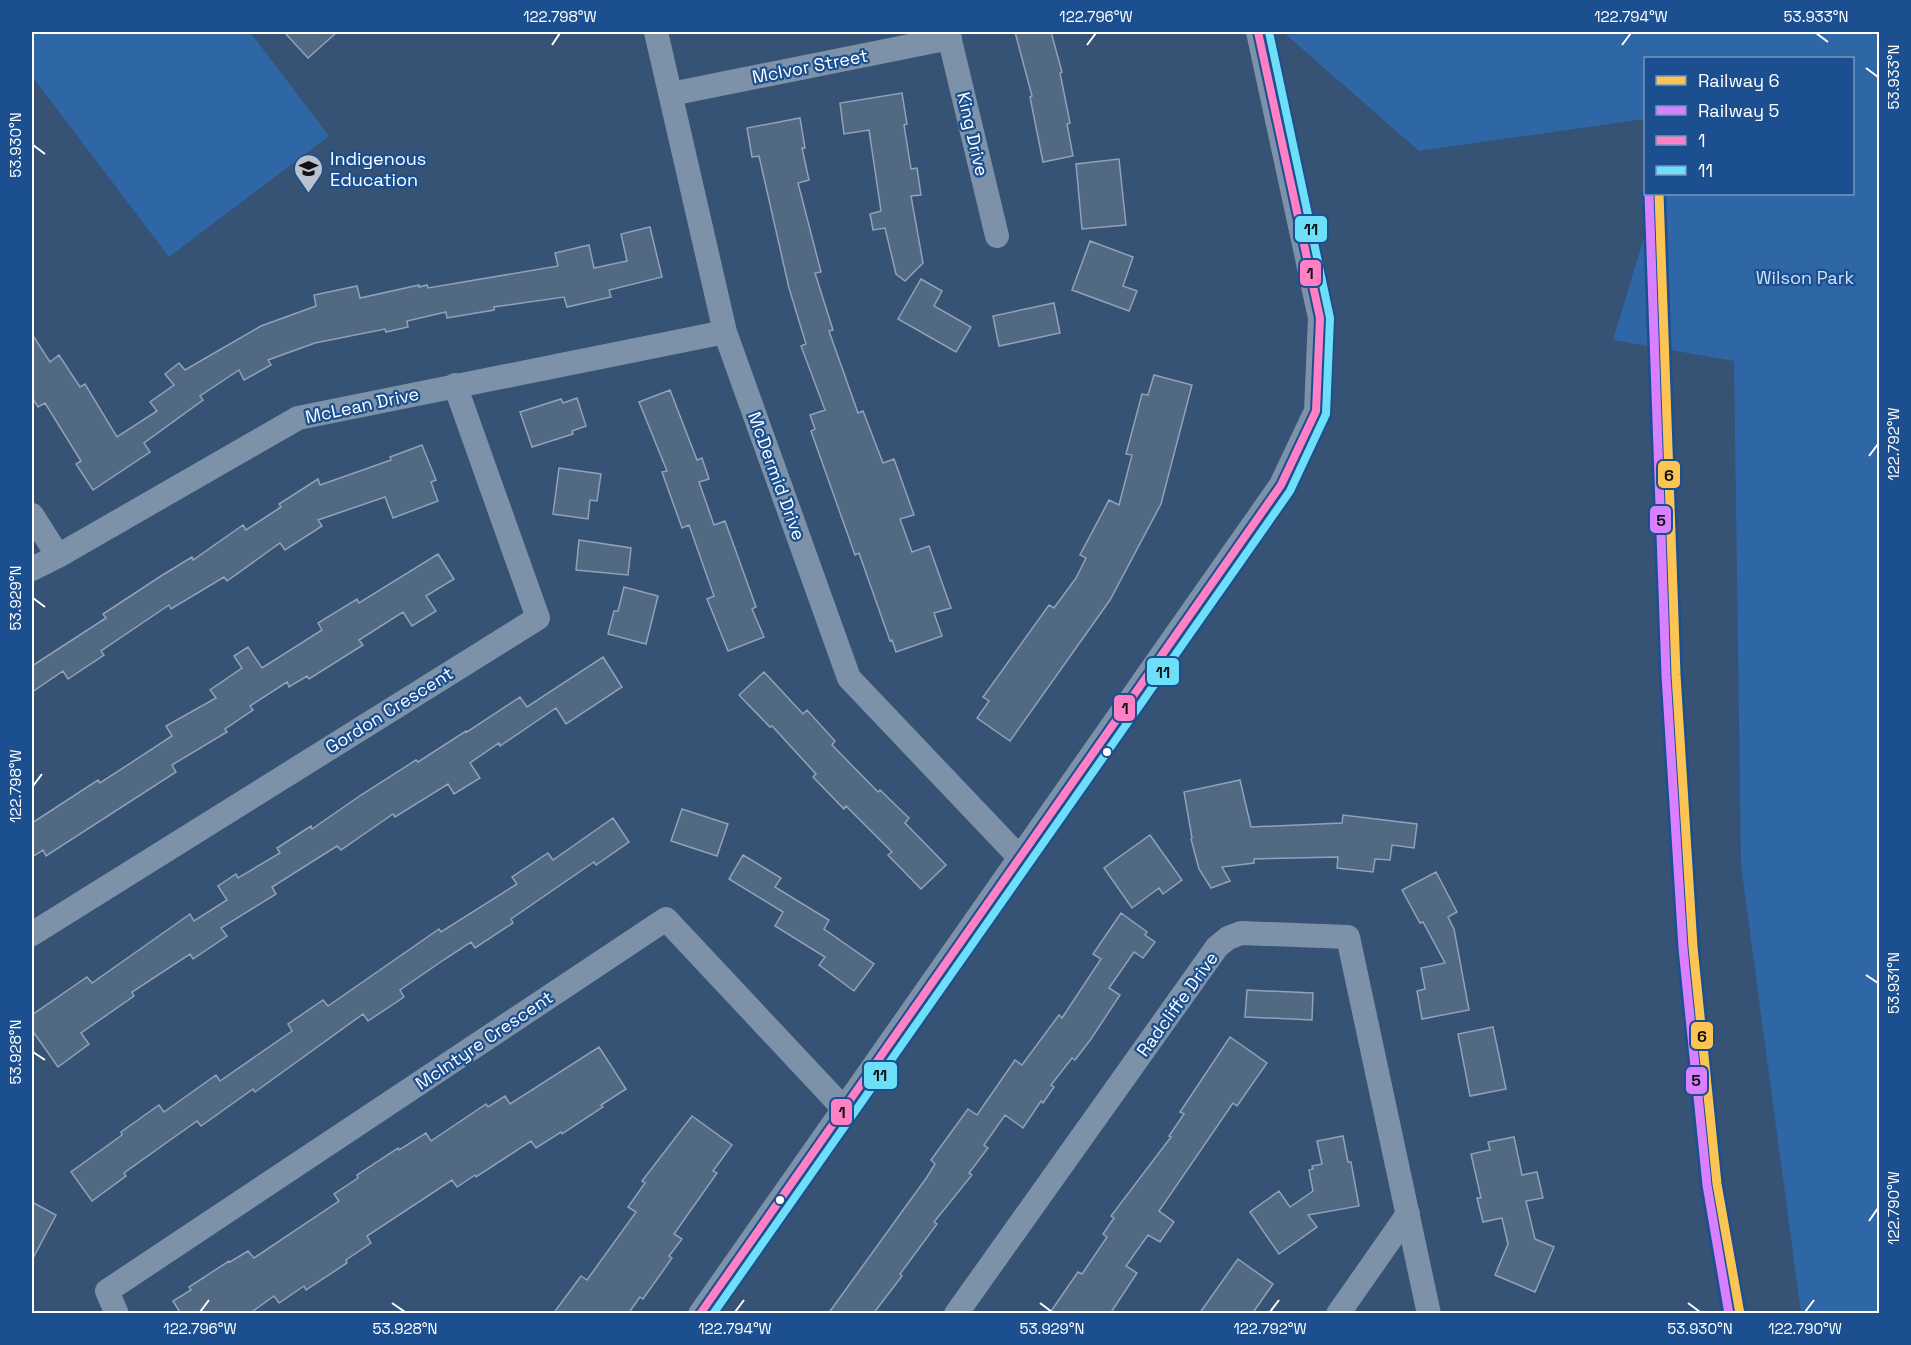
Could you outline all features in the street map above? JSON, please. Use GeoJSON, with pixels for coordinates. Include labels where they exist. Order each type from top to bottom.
{"type":"FeatureCollection","features":[{"type":"Feature","properties":{"kind":"street","name":"McDermid Drive"},"geometry":{"type":"LineString","coordinates":[[656,32],[725,332],[849,678],[1020,858]]}},
{"type":"Feature","properties":{"kind":"street"},"geometry":{"type":"LineString","coordinates":[[700,1314],[1281,485],[1317,411],[1320,318],[1258,32]]}},
{"type":"Feature","properties":{"kind":"street","name":"McIvor Street"},"geometry":{"type":"LineString","coordinates":[[670,94],[949,35]]}},
{"type":"Feature","properties":{"kind":"street","name":"King Drive"},"geometry":{"type":"LineString","coordinates":[[949,35],[997,236]]}},
{"type":"Feature","properties":{"kind":"street","name":"McLean Drive"},"geometry":{"type":"LineString","coordinates":[[32,569],[298,418],[725,332]]}},
{"type":"Feature","properties":{"kind":"street","name":"Gordon Crescent"},"geometry":{"type":"LineString","coordinates":[[32,934],[538,618],[455,385]]}},
{"type":"Feature","properties":{"kind":"street"},"geometry":{"type":"LineString","coordinates":[[32,515],[58,556]]}},
{"type":"Feature","properties":{"kind":"street","name":"McIntyre Crescent"},"geometry":{"type":"LineString","coordinates":[[117,1314],[107,1291],[666,919],[844,1109]]}},
{"type":"Feature","properties":{"kind":"street","name":"Radcliffe Drive"},"geometry":{"type":"LineString","coordinates":[[956,1314],[1217,947],[1228,938],[1241,933],[1348,937],[1408,1214]]}},
{"type":"Feature","properties":{"kind":"street"},"geometry":{"type":"LineString","coordinates":[[1338,1314],[1408,1214]]}},
{"type":"Feature","properties":{"kind":"street"},"geometry":{"type":"LineString","coordinates":[[1408,1214],[1429,1314]]}},
{"type":"Feature","properties":{"kind":"green space"},"geometry":{"type":"Polygon","coordinates":[[[32,32],[250,32],[329,136],[169,257],[32,76],[32,32]]]}},
{"type":"Feature","properties":{"kind":"green space","name":"Wilson Park"},"geometry":{"type":"Polygon","coordinates":[[[1283,32],[1879,32],[1879,1313],[1801,1313],[1741,865],[1734,361],[1613,340],[1657,195],[1854,195],[1854,57],[1644,57],[1644,119],[1419,151],[1283,32]]]}},
{"type":"Feature","properties":{"kind":"building"},"geometry":{"type":"Polygon","coordinates":[[[284,32],[337,32],[308,58],[284,32]]]}},
{"type":"Feature","properties":{"kind":"building"},"geometry":{"type":"Polygon","coordinates":[[[1015,32],[1051,32],[1062,72],[1060,73],[1070,123],[1067,124],[1073,156],[1043,162],[1030,97],[1032,96],[1015,32]]]}},
{"type":"Feature","properties":{"kind":"building"},"geometry":{"type":"Polygon","coordinates":[[[902,93],[911,169],[917,168],[921,195],[911,196],[923,263],[905,281],[896,274],[885,228],[873,230],[870,214],[881,211],[869,130],[844,134],[840,103],[902,93]]]}},
{"type":"Feature","properties":{"kind":"building"},"geometry":{"type":"Polygon","coordinates":[[[800,118],[805,148],[802,148],[809,180],[798,183],[821,272],[815,273],[833,330],[829,331],[858,413],[863,411],[883,463],[894,459],[914,515],[900,519],[912,552],[929,546],[951,608],[934,613],[942,636],[896,652],[859,553],[855,555],[811,431],[815,429],[810,415],[825,410],[801,346],[806,344],[789,288],[759,156],[752,157],[747,128],[800,118]]]}},
{"type":"Feature","properties":{"kind":"building"},"geometry":{"type":"Polygon","coordinates":[[[1119,159],[1126,225],[1082,229],[1076,164],[1119,159]]]}},
{"type":"Feature","properties":{"kind":"building"},"geometry":{"type":"Polygon","coordinates":[[[650,227],[662,277],[609,290],[611,297],[567,307],[564,297],[494,307],[494,310],[447,318],[446,312],[407,321],[408,327],[386,332],[385,329],[315,343],[268,360],[271,365],[244,380],[239,370],[200,396],[203,400],[144,443],[150,452],[93,490],[76,464],[81,461],[45,403],[38,407],[32,397],[32,334],[50,362],[59,355],[80,387],[85,384],[117,437],[157,411],[150,402],[174,385],[165,374],[179,363],[185,370],[261,326],[316,306],[314,295],[357,286],[360,298],[419,285],[419,287],[427,285],[428,288],[558,266],[555,253],[589,245],[594,268],[627,261],[621,234],[650,227]]]}},
{"type":"Feature","properties":{"kind":"building"},"geometry":{"type":"Polygon","coordinates":[[[1090,241],[1133,257],[1123,286],[1137,291],[1129,311],[1072,290],[1090,241]]]}},
{"type":"Feature","properties":{"kind":"building"},"geometry":{"type":"Polygon","coordinates":[[[921,279],[942,291],[934,306],[971,327],[956,352],[898,319],[921,279]]]}},
{"type":"Feature","properties":{"kind":"building"},"geometry":{"type":"Polygon","coordinates":[[[1054,303],[1060,333],[999,346],[993,316],[1054,303]]]}},
{"type":"Feature","properties":{"kind":"building"},"geometry":{"type":"Polygon","coordinates":[[[1154,375],[1192,385],[1161,504],[1110,600],[1010,741],[977,718],[989,701],[983,697],[1049,605],[1054,608],[1076,578],[1086,558],[1080,555],[1109,500],[1119,505],[1132,455],[1126,454],[1142,394],[1148,395],[1154,375]]]}},
{"type":"Feature","properties":{"kind":"building"},"geometry":{"type":"Polygon","coordinates":[[[670,390],[697,460],[702,458],[709,479],[699,482],[714,525],[725,521],[756,607],[752,609],[764,637],[728,651],[707,599],[714,596],[689,525],[682,528],[662,472],[667,471],[639,402],[670,390]]]}},
{"type":"Feature","properties":{"kind":"building"},"geometry":{"type":"Polygon","coordinates":[[[577,398],[586,426],[572,431],[573,434],[532,447],[520,412],[561,399],[563,403],[577,398]]]}},
{"type":"Feature","properties":{"kind":"building"},"geometry":{"type":"Polygon","coordinates":[[[422,445],[436,480],[431,482],[438,501],[393,518],[385,497],[318,520],[322,526],[285,550],[280,543],[227,581],[224,577],[171,609],[169,605],[101,651],[104,655],[68,679],[63,671],[32,692],[32,666],[106,618],[103,614],[161,576],[192,557],[193,560],[243,525],[246,530],[281,507],[279,504],[318,479],[320,485],[391,460],[390,457],[422,445]]]}},
{"type":"Feature","properties":{"kind":"building"},"geometry":{"type":"Polygon","coordinates":[[[559,468],[601,474],[597,501],[590,500],[588,519],[553,514],[559,468]]]}},
{"type":"Feature","properties":{"kind":"building"},"geometry":{"type":"Polygon","coordinates":[[[579,540],[631,548],[628,575],[576,570],[579,540]]]}},
{"type":"Feature","properties":{"kind":"building"},"geometry":{"type":"Polygon","coordinates":[[[438,554],[454,579],[426,596],[436,611],[412,626],[403,612],[359,640],[363,645],[309,679],[307,676],[289,687],[287,682],[250,706],[253,710],[225,729],[227,732],[172,765],[176,772],[46,856],[43,850],[32,857],[32,823],[98,780],[100,783],[172,736],[166,726],[216,698],[210,690],[242,668],[234,656],[248,647],[262,668],[322,630],[318,623],[357,599],[359,603],[438,554]]]}},
{"type":"Feature","properties":{"kind":"building"},"geometry":{"type":"Polygon","coordinates":[[[624,587],[658,596],[646,644],[608,634],[614,611],[618,611],[624,587]]]}},
{"type":"Feature","properties":{"kind":"building"},"geometry":{"type":"Polygon","coordinates":[[[603,657],[622,687],[566,724],[556,708],[500,746],[499,743],[470,763],[480,778],[454,794],[448,784],[395,817],[393,814],[341,850],[337,846],[272,887],[276,894],[221,928],[227,936],[193,959],[190,954],[132,992],[134,996],[81,1033],[89,1044],[58,1067],[32,1030],[32,1015],[87,977],[92,983],[190,914],[194,921],[227,900],[218,886],[236,874],[238,878],[280,853],[277,848],[311,826],[312,829],[416,760],[418,762],[520,697],[527,707],[603,657]]]}},
{"type":"Feature","properties":{"kind":"building"},"geometry":{"type":"Polygon","coordinates":[[[764,672],[803,714],[807,710],[835,741],[832,745],[878,792],[880,790],[909,818],[905,823],[946,865],[921,889],[888,855],[892,852],[846,806],[844,809],[813,777],[816,774],[772,726],[770,727],[739,695],[764,672]]]}},
{"type":"Feature","properties":{"kind":"building"},"geometry":{"type":"Polygon","coordinates":[[[1240,780],[1251,827],[1342,823],[1343,815],[1417,824],[1414,848],[1392,845],[1390,860],[1375,859],[1373,872],[1337,868],[1338,857],[1254,859],[1254,863],[1222,867],[1230,881],[1211,888],[1199,869],[1191,839],[1184,792],[1240,780]]]}},
{"type":"Feature","properties":{"kind":"building"},"geometry":{"type":"Polygon","coordinates":[[[682,809],[728,824],[717,856],[671,841],[682,809]]]}},
{"type":"Feature","properties":{"kind":"building"},"geometry":{"type":"Polygon","coordinates":[[[613,818],[629,842],[596,865],[594,862],[511,919],[513,923],[475,948],[471,942],[445,959],[400,990],[404,997],[368,1021],[363,1014],[255,1092],[253,1089],[201,1126],[197,1121],[124,1173],[126,1176],[92,1201],[71,1172],[159,1105],[164,1112],[216,1075],[220,1081],[292,1031],[288,1024],[323,1000],[328,1006],[439,929],[441,932],[517,884],[512,877],[548,853],[553,860],[613,818]]]}},
{"type":"Feature","properties":{"kind":"building"},"geometry":{"type":"Polygon","coordinates":[[[1150,835],[1182,880],[1163,894],[1159,888],[1132,908],[1104,868],[1150,835]]]}},
{"type":"Feature","properties":{"kind":"building"},"geometry":{"type":"Polygon","coordinates":[[[743,855],[781,878],[775,887],[829,920],[824,929],[874,964],[854,991],[819,965],[825,957],[775,926],[783,912],[729,879],[743,855]]]}},
{"type":"Feature","properties":{"kind":"building"},"geometry":{"type":"Polygon","coordinates":[[[1436,872],[1457,912],[1448,917],[1454,929],[1469,1010],[1422,1019],[1417,991],[1425,989],[1421,968],[1445,963],[1423,922],[1420,923],[1402,890],[1436,872]]]}},
{"type":"Feature","properties":{"kind":"building"},"geometry":{"type":"Polygon","coordinates":[[[1121,913],[1147,932],[1145,935],[1155,942],[1143,958],[1134,952],[1109,988],[1120,995],[1091,1039],[1075,1060],[1072,1058],[1051,1085],[1054,1087],[1043,1103],[1041,1101],[1023,1128],[1005,1115],[984,1145],[988,1148],[969,1173],[972,1175],[934,1222],[937,1224],[873,1314],[828,1314],[927,1177],[935,1164],[931,1160],[968,1109],[977,1115],[1015,1060],[1022,1065],[1059,1015],[1062,1018],[1101,959],[1093,954],[1121,913]]]}},
{"type":"Feature","properties":{"kind":"building"},"geometry":{"type":"Polygon","coordinates":[[[1247,990],[1313,993],[1312,1020],[1245,1017],[1247,990]]]}},
{"type":"Feature","properties":{"kind":"building"},"geometry":{"type":"Polygon","coordinates":[[[1493,1027],[1506,1089],[1470,1096],[1458,1034],[1493,1027]]]}},
{"type":"Feature","properties":{"kind":"building"},"geometry":{"type":"Polygon","coordinates":[[[1230,1037],[1267,1063],[1237,1106],[1233,1103],[1159,1211],[1174,1222],[1160,1242],[1148,1235],[1126,1266],[1137,1273],[1110,1314],[1049,1314],[1078,1272],[1082,1274],[1107,1237],[1103,1234],[1114,1218],[1111,1216],[1171,1137],[1169,1136],[1184,1114],[1180,1112],[1230,1037]]]}},
{"type":"Feature","properties":{"kind":"building"},"geometry":{"type":"Polygon","coordinates":[[[599,1047],[626,1089],[562,1134],[561,1132],[536,1148],[531,1141],[457,1187],[452,1180],[367,1236],[371,1243],[346,1260],[347,1263],[306,1290],[304,1286],[279,1303],[274,1296],[249,1314],[181,1314],[173,1301],[191,1290],[189,1287],[248,1251],[254,1258],[339,1201],[334,1194],[358,1178],[357,1175],[398,1148],[399,1150],[426,1133],[431,1141],[486,1104],[488,1107],[505,1096],[510,1104],[599,1047]]]}},
{"type":"Feature","properties":{"kind":"building"},"geometry":{"type":"Polygon","coordinates":[[[692,1116],[732,1145],[713,1171],[717,1173],[674,1234],[682,1239],[669,1256],[672,1258],[643,1299],[640,1297],[628,1314],[553,1314],[581,1276],[587,1280],[636,1212],[628,1207],[645,1183],[642,1181],[692,1116]]]}},
{"type":"Feature","properties":{"kind":"building"},"geometry":{"type":"Polygon","coordinates":[[[1343,1136],[1348,1162],[1351,1162],[1359,1206],[1308,1215],[1317,1227],[1279,1254],[1250,1212],[1279,1191],[1290,1207],[1313,1191],[1309,1170],[1313,1169],[1312,1166],[1322,1164],[1317,1141],[1343,1136]]]}},
{"type":"Feature","properties":{"kind":"building"},"geometry":{"type":"Polygon","coordinates":[[[1514,1137],[1522,1175],[1537,1172],[1543,1198],[1526,1201],[1535,1239],[1554,1247],[1535,1292],[1495,1275],[1508,1244],[1502,1218],[1483,1222],[1477,1198],[1481,1198],[1471,1154],[1490,1150],[1488,1142],[1514,1137]]]}},
{"type":"Feature","properties":{"kind":"building"},"geometry":{"type":"Polygon","coordinates":[[[32,1202],[56,1215],[32,1260],[32,1202]]]}},
{"type":"Feature","properties":{"kind":"building"},"geometry":{"type":"Polygon","coordinates":[[[1238,1259],[1273,1284],[1252,1314],[1199,1314],[1238,1259]]]}},
{"type":"Feature","properties":{"kind":"rail line","name":"5"},"geometry":{"type":"LineString","coordinates":[[1649,195],[1666,675],[1683,948],[1707,1185],[1729,1314]]}},
{"type":"Feature","properties":{"kind":"rail line","name":"6"},"geometry":{"type":"LineString","coordinates":[[1659,195],[1676,675],[1693,947],[1717,1184],[1740,1314]]}},
{"type":"Feature","properties":{"kind":"transit line","name":"1"},"geometry":{"type":"LineString","coordinates":[[700,1314],[1281,485],[1316,411],[1320,318],[1258,32]]}},
{"type":"Feature","properties":{"kind":"transit line","name":"11"},"geometry":{"type":"LineString","coordinates":[[713,1314],[1290,491],[1326,414],[1330,318],[1269,32]]}},
{"type":"Feature","properties":{"kind":"place","name":"Indigenous Education"},"geometry":{"type":"Point","coordinates":[309,194]}}]}
